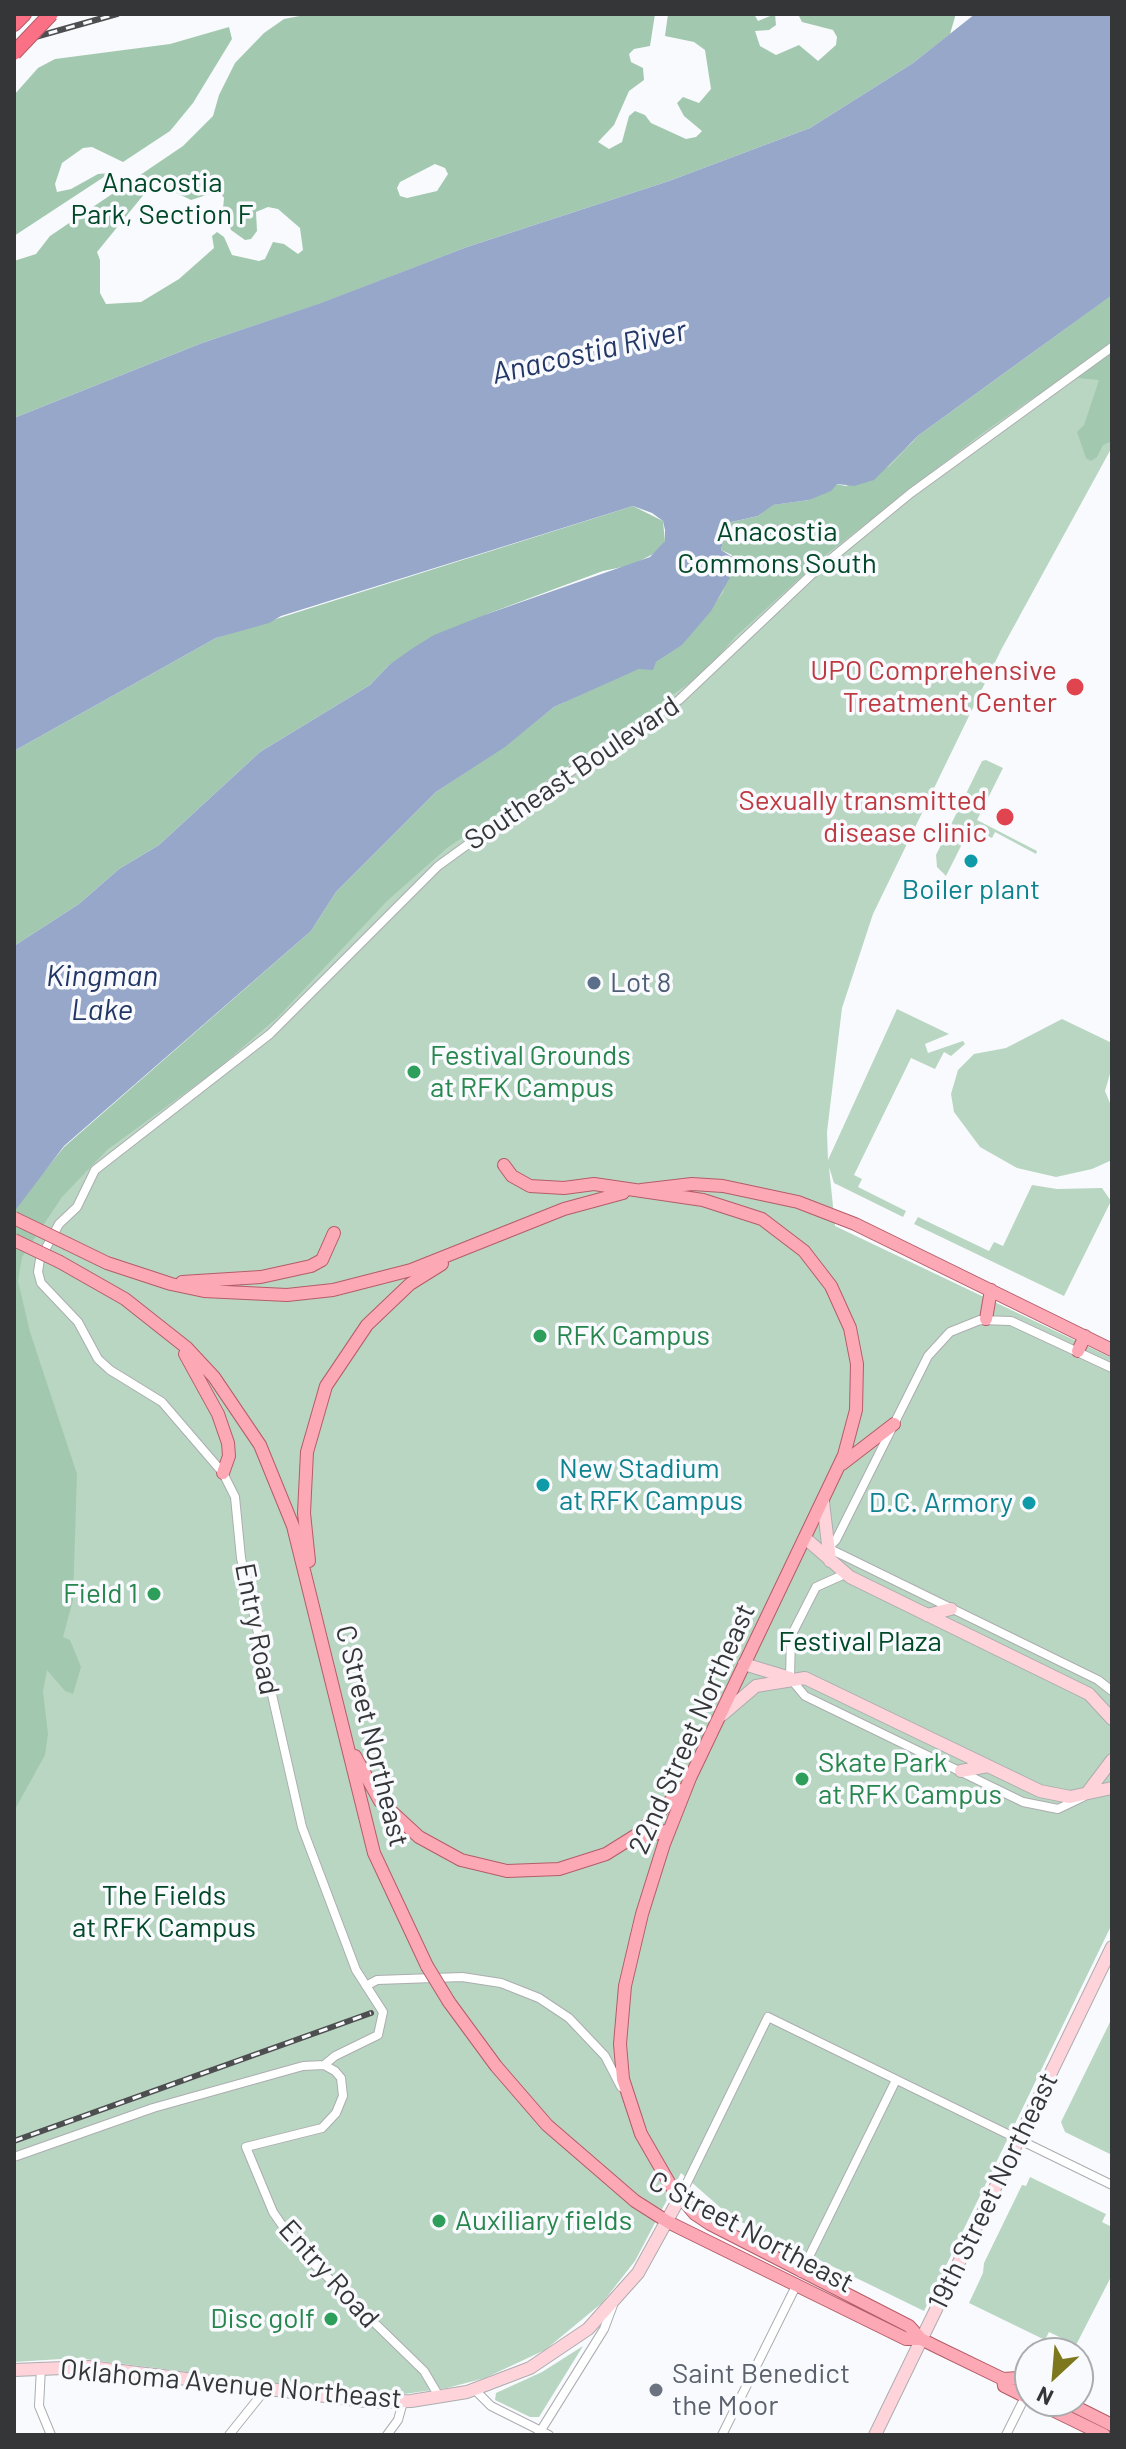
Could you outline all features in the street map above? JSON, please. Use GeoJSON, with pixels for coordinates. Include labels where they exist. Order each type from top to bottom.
{"type":"FeatureCollection","features":[{"type":"Feature","properties":{"kind":"highway"},"geometry":{"type":"LineString","coordinates":[[14,24],[24,14]]}},
{"type":"Feature","properties":{"kind":"highway"},"geometry":{"type":"LineString","coordinates":[[14,53],[51,14]]}},
{"type":"Feature","properties":{"kind":"main road"},"geometry":{"type":"LineString","coordinates":[[504,1165],[512,1176],[530,1186],[594,1184],[629,1192]]}},
{"type":"Feature","properties":{"kind":"main road"},"geometry":{"type":"LineString","coordinates":[[14,1218],[141,1276],[204,1291],[287,1295],[366,1283],[461,1251],[564,1209],[629,1192],[667,1191],[692,1184],[735,1188],[798,1202],[855,1224],[1112,1350]]}},
{"type":"Feature","properties":{"kind":"main road","name":"22nd Street Northeast"},"geometry":{"type":"LineString","coordinates":[[667,1191],[744,1211],[785,1234],[804,1251],[831,1286],[853,1340],[858,1397],[850,1436],[839,1466],[690,1778],[669,1830],[644,1905],[625,1986],[620,2054],[629,2102],[641,2134],[680,2197]]}},
{"type":"Feature","properties":{"kind":"main road"},"geometry":{"type":"LineString","coordinates":[[141,1276],[182,1282],[213,1281],[261,1277],[311,1266],[322,1260],[334,1233]]}},
{"type":"Feature","properties":{"kind":"main road","name":"C Street Northeast"},"geometry":{"type":"LineString","coordinates":[[14,1240],[125,1299],[160,1324],[214,1377],[260,1445],[288,1511],[313,1598],[342,1730],[352,1756],[365,1825],[382,1872],[427,1966],[496,2066],[547,2125],[618,2188],[668,2222],[799,2279]]}},
{"type":"Feature","properties":{"kind":"main road"},"geometry":{"type":"LineString","coordinates":[[313,1598],[304,1479],[311,1430],[326,1386],[353,1341],[379,1312],[410,1284],[461,1251]]}},
{"type":"Feature","properties":{"kind":"main road"},"geometry":{"type":"LineString","coordinates":[[986,1319],[991,1290]]}},
{"type":"Feature","properties":{"kind":"main road"},"geometry":{"type":"LineString","coordinates":[[160,1324],[188,1357],[218,1414],[228,1443],[229,1456],[223,1473]]}},
{"type":"Feature","properties":{"kind":"main road"},"geometry":{"type":"LineString","coordinates":[[1078,1351],[1085,1336]]}},
{"type":"Feature","properties":{"kind":"main road"},"geometry":{"type":"LineString","coordinates":[[839,1466],[894,1424]]}},
{"type":"Feature","properties":{"kind":"main road"},"geometry":{"type":"LineString","coordinates":[[823,1502],[829,1555]]}},
{"type":"Feature","properties":{"kind":"main road"},"geometry":{"type":"LineString","coordinates":[[805,1538],[829,1555],[845,1574],[1089,1694],[1101,1703],[1112,1719]]}},
{"type":"Feature","properties":{"kind":"main road"},"geometry":{"type":"LineString","coordinates":[[927,1615],[951,1609]]}},
{"type":"Feature","properties":{"kind":"main road"},"geometry":{"type":"LineString","coordinates":[[744,1664],[790,1678],[815,1681],[1048,1793],[1085,1795],[1112,1788]]}},
{"type":"Feature","properties":{"kind":"main road"},"geometry":{"type":"LineString","coordinates":[[719,1718],[750,1689],[790,1678]]}},
{"type":"Feature","properties":{"kind":"main road"},"geometry":{"type":"LineString","coordinates":[[352,1756],[391,1813],[441,1851],[471,1863],[507,1871],[570,1867],[606,1854],[629,1841],[664,1809],[690,1778]]}},
{"type":"Feature","properties":{"kind":"main road"},"geometry":{"type":"LineString","coordinates":[[1085,1795],[1112,1760]]}},
{"type":"Feature","properties":{"kind":"main road"},"geometry":{"type":"LineString","coordinates":[[961,1771],[988,1766]]}},
{"type":"Feature","properties":{"kind":"main road"},"geometry":{"type":"LineString","coordinates":[[629,1841],[669,1830]]}},
{"type":"Feature","properties":{"kind":"main road","name":"19th Street Northeast"},"geometry":{"type":"LineString","coordinates":[[875,2435],[1112,1947]]}},
{"type":"Feature","properties":{"kind":"main road","name":"C Street Northeast"},"geometry":{"type":"LineString","coordinates":[[680,2197],[710,2224],[799,2279],[906,2339],[921,2339],[1003,2379],[1004,2386],[1014,2389]]}},
{"type":"Feature","properties":{"kind":"main road","name":"Oklahoma Avenue Northeast"},"geometry":{"type":"LineString","coordinates":[[14,2370],[89,2367],[362,2401],[403,2402],[475,2390],[514,2376],[555,2354],[613,2305],[650,2256],[680,2197]]}},
{"type":"Feature","properties":{"kind":"main road"},"geometry":{"type":"LineString","coordinates":[[1094,2416],[1112,2425]]}},
{"type":"Feature","properties":{"kind":"main road","name":"C Street Northeast"},"geometry":{"type":"LineString","coordinates":[[1071,2417],[1104,2435]]}},
{"type":"Feature","properties":{"kind":"street","name":"Southeast Boulevard"},"geometry":{"type":"LineString","coordinates":[[59,1224],[77,1207],[95,1170],[270,1034],[438,866],[679,700],[714,671],[811,575],[890,511],[1112,347]]}},
{"type":"Feature","properties":{"kind":"street","name":"Entry Road"},"geometry":{"type":"LineString","coordinates":[[59,1224],[40,1259],[38,1272],[41,1283],[78,1322],[98,1359],[110,1370],[162,1402],[223,1473],[235,1497],[241,1558],[302,1827],[343,1940],[383,2012],[382,2028],[378,2035],[335,2056],[324,2065]]}},
{"type":"Feature","properties":{"kind":"street"},"geometry":{"type":"LineString","coordinates":[[1112,1368],[1018,1323],[986,1319],[958,1328],[938,1343],[829,1555],[951,1609],[1098,1680],[1112,1691]]}},
{"type":"Feature","properties":{"kind":"street","name":"22nd Street Northeast"},"geometry":{"type":"LineString","coordinates":[[790,1678],[790,1639],[803,1613],[819,1584],[845,1574]]}},
{"type":"Feature","properties":{"kind":"street"},"geometry":{"type":"LineString","coordinates":[[790,1678],[811,1699],[1039,1807],[1064,1808],[1085,1795]]}},
{"type":"Feature","properties":{"kind":"street"},"geometry":{"type":"LineString","coordinates":[[366,1986],[377,1980],[462,1977],[501,1983],[539,1998],[569,2018],[605,2056],[629,2102]]}},
{"type":"Feature","properties":{"kind":"street"},"geometry":{"type":"LineString","coordinates":[[680,2197],[768,2017],[1112,2185]]}},
{"type":"Feature","properties":{"kind":"street","name":"Entry Road"},"geometry":{"type":"LineString","coordinates":[[14,2157],[153,2108],[303,2066],[324,2065],[335,2071],[343,2088],[340,2105],[330,2121],[312,2133],[246,2147],[273,2212],[286,2231],[314,2264],[424,2371],[440,2398]]}},
{"type":"Feature","properties":{"kind":"street"},"geometry":{"type":"LineString","coordinates":[[722,2435],[896,2080]]}},
{"type":"Feature","properties":{"kind":"street"},"geometry":{"type":"LineString","coordinates":[[475,2390],[491,2406],[542,2434],[604,2329],[613,2305]]}},
{"type":"Feature","properties":{"kind":"street"},"geometry":{"type":"LineString","coordinates":[[41,2367],[39,2406],[51,2435]]}},
{"type":"Feature","properties":{"kind":"street"},"geometry":{"type":"LineString","coordinates":[[229,2435],[265,2390]]}},
{"type":"Feature","properties":{"kind":"street"},"geometry":{"type":"LineString","coordinates":[[387,2435],[398,2420],[403,2402]]}},
{"type":"Feature","properties":{"kind":"street"},"geometry":{"type":"LineString","coordinates":[[1006,2435],[1017,2417]]}},
{"type":"Feature","properties":{"kind":"green space","name":"Anacostia Park, Section F"},"geometry":{"type":"Polygon","coordinates":[[[310,14],[655,14],[650,46],[634,49],[629,54],[631,62],[643,68],[644,80],[629,91],[614,125],[598,142],[609,149],[622,142],[629,116],[635,111],[645,115],[651,123],[686,139],[696,137],[702,131],[684,116],[677,103],[683,97],[699,103],[711,89],[705,50],[694,42],[665,36],[668,14],[754,14],[758,21],[775,14],[776,25],[769,30],[755,31],[760,46],[776,55],[799,45],[818,61],[836,45],[837,37],[833,30],[802,22],[798,14],[955,14],[950,34],[913,63],[810,128],[669,181],[467,247],[322,303],[202,343],[14,418],[14,261],[36,254],[50,236],[183,146],[213,116],[219,95],[235,63],[264,33],[284,19],[310,14]],[[435,164],[400,182],[397,188],[400,196],[407,198],[437,191],[448,174],[445,168],[435,164]],[[154,182],[97,252],[100,260],[100,293],[106,304],[141,302],[179,279],[214,248],[212,236],[217,232],[224,237],[232,255],[259,261],[265,259],[273,242],[284,244],[298,254],[303,250],[300,228],[278,209],[268,207],[256,212],[257,231],[251,239],[245,240],[231,230],[223,209],[224,198],[219,191],[191,200],[154,182]]]}},
{"type":"Feature","properties":{"kind":"green space"},"geometry":{"type":"Polygon","coordinates":[[[229,27],[232,39],[193,103],[170,131],[123,162],[92,147],[83,148],[62,163],[55,184],[57,192],[71,189],[98,174],[110,173],[14,236],[14,95],[38,68],[55,59],[170,44],[229,27]]]}},
{"type":"Feature","properties":{"kind":"green space","name":"RFK Campus"},"geometry":{"type":"Polygon","coordinates":[[[1112,294],[1112,447],[1001,650],[873,914],[842,1008],[827,1132],[828,1160],[897,1009],[949,1034],[925,1044],[928,1053],[963,1041],[965,1044],[951,1056],[944,1052],[935,1069],[911,1058],[854,1175],[862,1179],[858,1187],[906,1211],[903,1217],[834,1183],[829,1167],[835,1226],[1112,1358],[1112,1924],[924,2311],[731,2217],[681,2173],[635,2261],[602,2303],[545,2350],[485,2378],[447,2388],[383,2397],[77,2358],[14,2362],[14,1212],[311,931],[361,869],[420,810],[1112,294]]]}},
{"type":"Feature","properties":{"kind":"green space","name":"Anacostia Commons South"},"geometry":{"type":"Polygon","coordinates":[[[1112,295],[1112,441],[1103,445],[1097,457],[1091,461],[1086,458],[1077,432],[1084,425],[1099,380],[1078,378],[1034,397],[980,435],[823,557],[735,637],[703,674],[447,848],[387,901],[278,1017],[215,1071],[107,1150],[62,1197],[22,1257],[18,1281],[30,1332],[77,1474],[73,1600],[63,1637],[70,1640],[81,1667],[73,1694],[65,1691],[47,1670],[43,1691],[48,1734],[45,1755],[14,1811],[14,1212],[17,1205],[64,1147],[311,931],[336,892],[436,792],[504,747],[554,707],[639,669],[646,669],[682,645],[723,593],[732,555],[721,550],[727,523],[758,516],[772,505],[809,500],[836,484],[846,486],[890,466],[919,435],[1112,295]]]}},
{"type":"Feature","properties":{"kind":"green space"},"geometry":{"type":"Polygon","coordinates":[[[633,506],[663,521],[665,541],[659,551],[632,565],[603,571],[487,614],[389,665],[370,685],[260,752],[159,845],[119,869],[79,904],[14,946],[14,751],[216,638],[633,506]]]}},
{"type":"Feature","properties":{"kind":"green space"},"geometry":{"type":"Polygon","coordinates":[[[982,761],[1003,768],[977,820],[1037,851],[1036,854],[995,832],[992,838],[970,828],[946,876],[937,867],[936,855],[982,761]]]}},
{"type":"Feature","properties":{"kind":"green space"},"geometry":{"type":"Polygon","coordinates":[[[1062,1019],[1112,1043],[1112,1067],[1105,1091],[1112,1108],[1112,1160],[1092,1169],[1056,1177],[1017,1168],[980,1147],[954,1112],[951,1094],[958,1070],[974,1054],[1006,1048],[1062,1019]]]}},
{"type":"Feature","properties":{"kind":"green space"},"geometry":{"type":"Polygon","coordinates":[[[1032,1185],[1057,1189],[1102,1188],[1111,1201],[1064,1296],[914,1224],[918,1217],[989,1251],[994,1242],[1003,1246],[1032,1185]]]}},
{"type":"Feature","properties":{"kind":"green space"},"geometry":{"type":"Polygon","coordinates":[[[1112,2018],[1112,2155],[1065,2132],[1061,2122],[1112,2018]]]}},
{"type":"Feature","properties":{"kind":"green space"},"geometry":{"type":"Polygon","coordinates":[[[1030,2177],[1106,2214],[1102,2222],[1112,2227],[1112,2275],[1080,2337],[1059,2337],[1049,2332],[1046,2337],[1039,2337],[969,2303],[983,2273],[984,2263],[1022,2185],[1026,2186],[1030,2177]]]}},
{"type":"Feature","properties":{"kind":"green space"},"geometry":{"type":"Polygon","coordinates":[[[583,2346],[539,2417],[530,2417],[495,2400],[496,2393],[542,2372],[583,2346]]]}},
{"type":"Feature","properties":{"kind":"water"},"geometry":{"type":"Polygon","coordinates":[[[975,14],[1112,14],[1112,295],[919,435],[874,480],[854,486],[837,484],[831,491],[809,500],[773,505],[758,516],[727,523],[721,550],[737,560],[733,572],[711,611],[682,645],[656,662],[653,670],[639,669],[554,707],[505,747],[436,792],[336,892],[311,931],[64,1146],[14,1212],[14,946],[79,904],[119,869],[159,845],[260,752],[370,685],[389,665],[413,648],[434,635],[487,614],[650,557],[665,541],[665,530],[663,521],[633,506],[216,638],[14,751],[14,418],[202,343],[321,303],[467,247],[669,181],[810,128],[913,63],[975,14]]]}},
{"type":"Feature","properties":{"kind":"railway"},"geometry":{"type":"LineString","coordinates":[[14,43],[117,14]]}},
{"type":"Feature","properties":{"kind":"railway"},"geometry":{"type":"LineString","coordinates":[[14,2141],[371,2013]]}},
{"type":"Feature","properties":{"kind":"place","name":"UPO Comprehensive Treatment Center"},"geometry":{"type":"Point","coordinates":[1075,687]}},
{"type":"Feature","properties":{"kind":"place","name":"Sexually transmitted disease clinic"},"geometry":{"type":"Point","coordinates":[1005,817]}},
{"type":"Feature","properties":{"kind":"place","name":"Boiler plant"},"geometry":{"type":"Point","coordinates":[971,861]}},
{"type":"Feature","properties":{"kind":"place","name":"Lot 8"},"geometry":{"type":"Point","coordinates":[594,983]}},
{"type":"Feature","properties":{"kind":"place","name":"Festival Grounds at RFK Campus"},"geometry":{"type":"Point","coordinates":[414,1072]}},
{"type":"Feature","properties":{"kind":"place","name":"RFK Campus"},"geometry":{"type":"Point","coordinates":[540,1336]}},
{"type":"Feature","properties":{"kind":"place","name":"New Stadium at RFK Campus"},"geometry":{"type":"Point","coordinates":[543,1485]}},
{"type":"Feature","properties":{"kind":"place","name":"D.C. Armory"},"geometry":{"type":"Point","coordinates":[1029,1503]}},
{"type":"Feature","properties":{"kind":"place","name":"Field 1"},"geometry":{"type":"Point","coordinates":[154,1594]}},
{"type":"Feature","properties":{"kind":"place","name":"Skate Park at RFK Campus"},"geometry":{"type":"Point","coordinates":[802,1779]}},
{"type":"Feature","properties":{"kind":"place","name":"Auxiliary fields"},"geometry":{"type":"Point","coordinates":[439,2221]}},
{"type":"Feature","properties":{"kind":"place","name":"Disc golf"},"geometry":{"type":"Point","coordinates":[331,2319]}},
{"type":"Feature","properties":{"kind":"place","name":"Saint Benedict the Moor"},"geometry":{"type":"Point","coordinates":[656,2390]}},
{"type":"Feature","properties":{"kind":"water label","name":"Anacostia River"},"geometry":{"type":"Point","coordinates":[589,352]}},
{"type":"Feature","properties":{"kind":"water label","name":"Kingman Lake"},"geometry":{"type":"Point","coordinates":[102,993]}},
{"type":"Feature","properties":{"kind":"park label","name":"Festival Plaza"},"geometry":{"type":"Point","coordinates":[860,1642]}},
{"type":"Feature","properties":{"kind":"park label","name":"The Fields at RFK Campus"},"geometry":{"type":"Point","coordinates":[164,1912]}}]}
